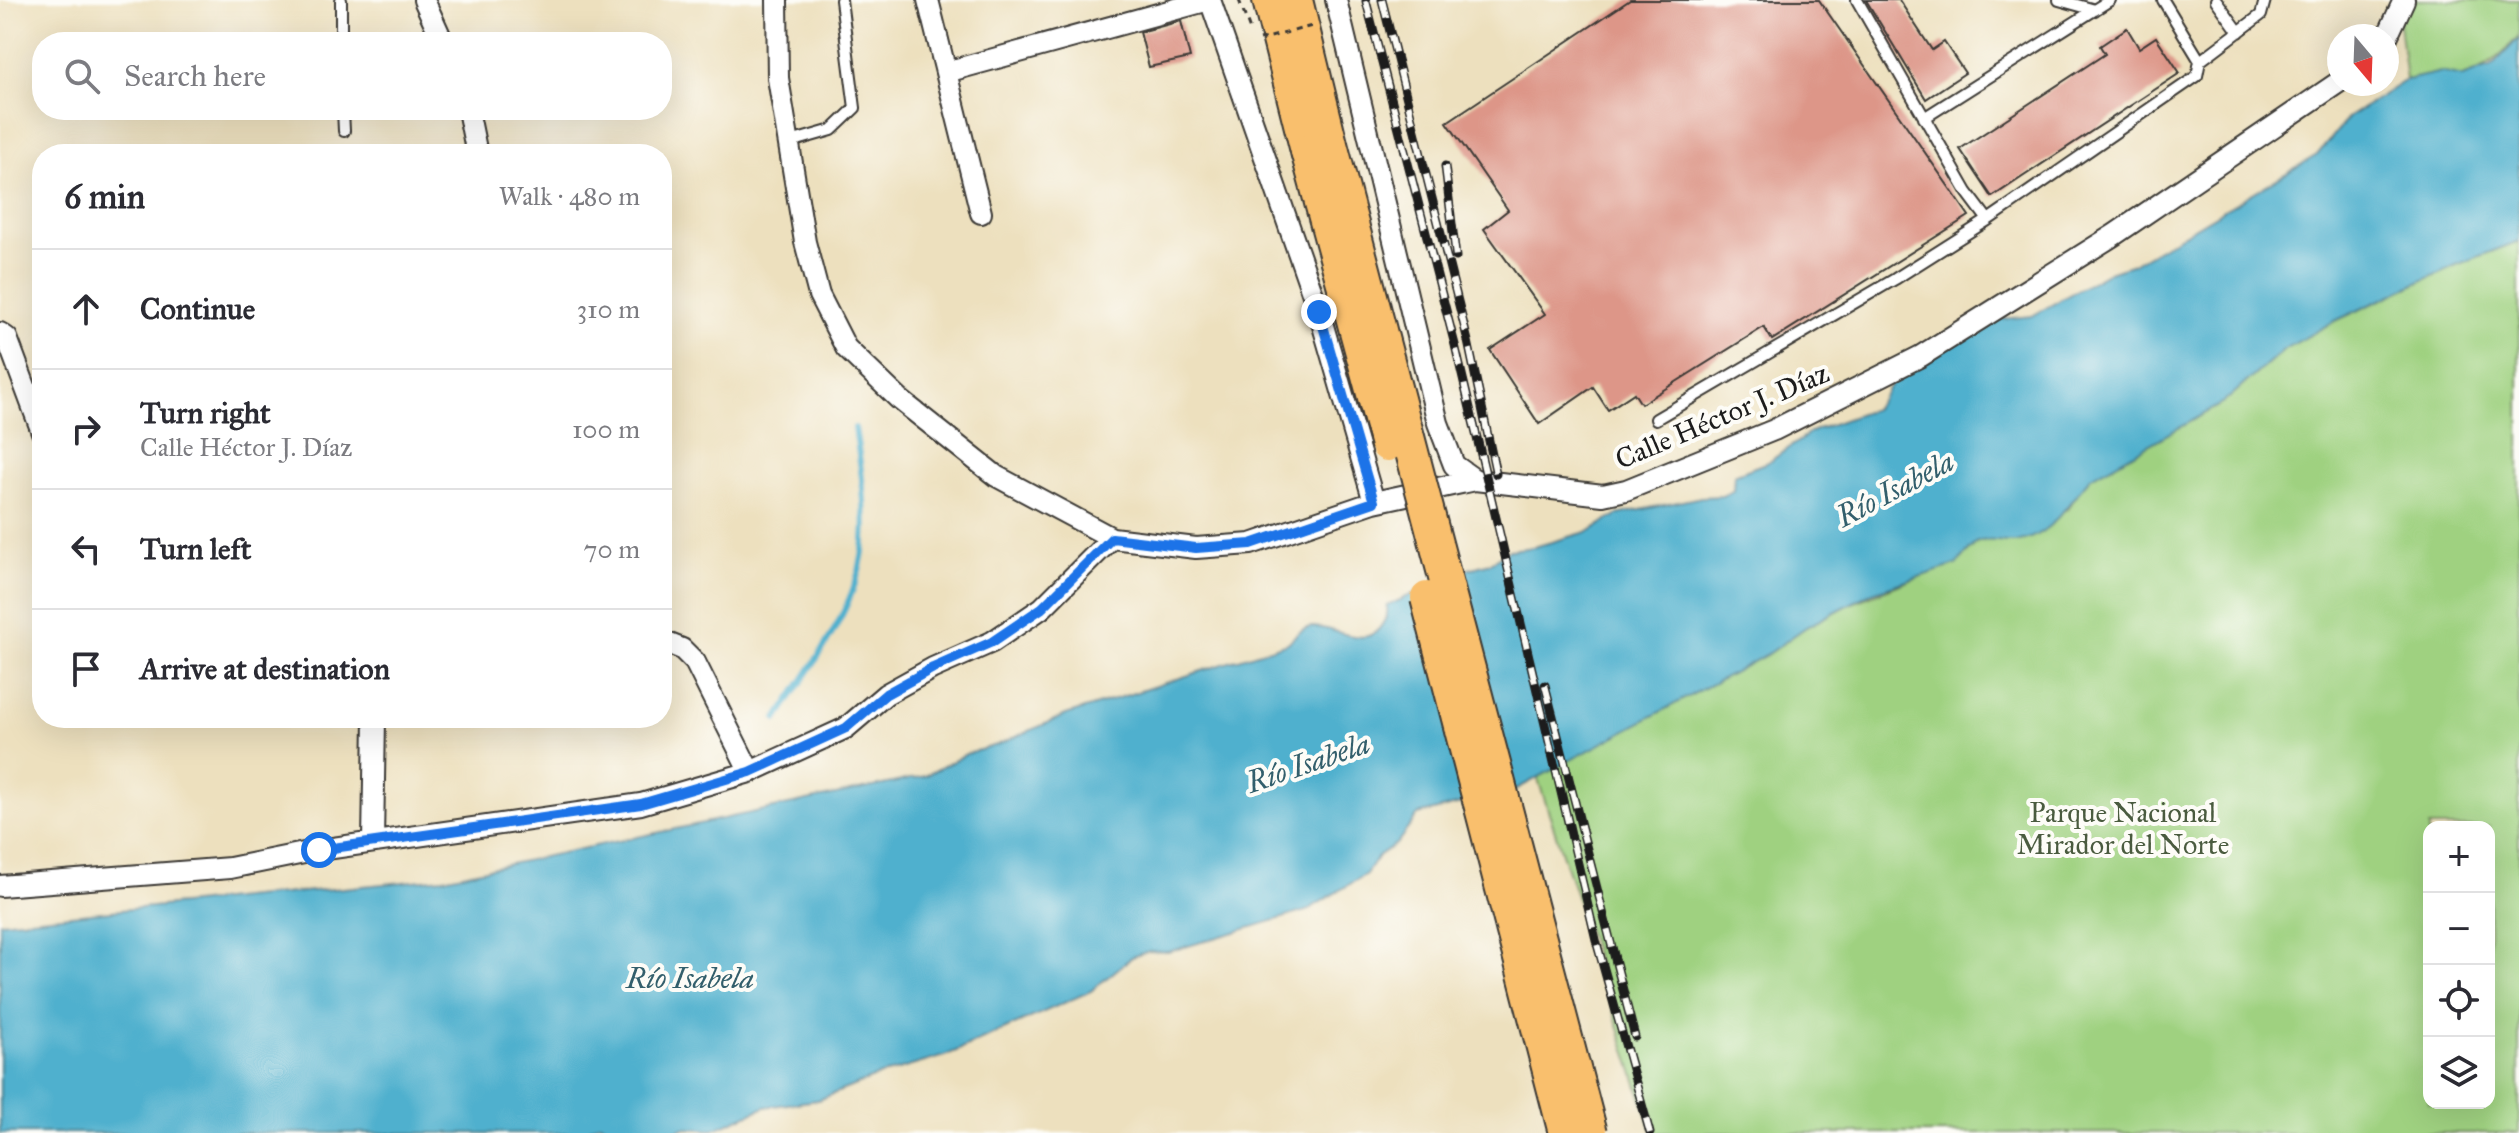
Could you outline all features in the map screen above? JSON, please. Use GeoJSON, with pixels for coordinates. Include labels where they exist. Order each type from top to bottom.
{"type":"FeatureCollection","features":[{"type":"Feature","properties":{"kind":"main road"},"geometry":{"type":"LineString","coordinates":[[1269,0],[1319,148],[1591,1133]]}},
{"type":"Feature","properties":{"kind":"main road"},"geometry":{"type":"LineString","coordinates":[[1303,10],[1319,148],[1565,1133]]}},
{"type":"Feature","properties":{"kind":"street"},"geometry":{"type":"LineString","coordinates":[[424,0],[438,32]]}},
{"type":"Feature","properties":{"kind":"street","name":"Calle Héctor J. Díaz"},"geometry":{"type":"LineString","coordinates":[[777,0],[778,78],[805,242],[819,295],[846,348],[899,399],[996,476],[1112,538],[1196,548],[1251,544],[1374,502],[1475,480],[1603,495],[1626,490],[1774,430],[1921,356],[2114,235],[2327,90]]}},
{"type":"Feature","properties":{"kind":"street"},"geometry":{"type":"LineString","coordinates":[[928,0],[981,213]]}},
{"type":"Feature","properties":{"kind":"street"},"geometry":{"type":"LineString","coordinates":[[946,72],[1210,0],[1319,312],[1374,502]]}},
{"type":"Feature","properties":{"kind":"street"},"geometry":{"type":"LineString","coordinates":[[1336,0],[1438,423],[1454,465],[1475,480]]}},
{"type":"Feature","properties":{"kind":"street"},"geometry":{"type":"LineString","coordinates":[[2392,24],[2399,5]]}},
{"type":"Feature","properties":{"kind":"street"},"geometry":{"type":"LineString","coordinates":[[470,120],[475,144]]}},
{"type":"Feature","properties":{"kind":"street"},"geometry":{"type":"LineString","coordinates":[[0,333],[7,338],[32,405]]}},
{"type":"Feature","properties":{"kind":"street"},"geometry":{"type":"LineString","coordinates":[[0,886],[230,868],[373,842],[641,804],[750,772],[846,728],[886,694],[933,668],[992,642],[1042,608],[1112,538]]}},
{"type":"Feature","properties":{"kind":"street"},"geometry":{"type":"LineString","coordinates":[[672,645],[682,649],[695,662],[750,772]]}},
{"type":"Feature","properties":{"kind":"street"},"geometry":{"type":"LineString","coordinates":[[373,842],[375,728]]}},
{"type":"Feature","properties":{"kind":"lane"},"geometry":{"type":"LineString","coordinates":[[341,0],[341,32]]}},
{"type":"Feature","properties":{"kind":"lane"},"geometry":{"type":"LineString","coordinates":[[787,143],[832,130],[855,108],[841,0]]}},
{"type":"Feature","properties":{"kind":"lane"},"geometry":{"type":"LineString","coordinates":[[1857,0],[1967,192],[1988,220]]}},
{"type":"Feature","properties":{"kind":"lane"},"geometry":{"type":"LineString","coordinates":[[2059,0],[2095,10]]}},
{"type":"Feature","properties":{"kind":"lane"},"geometry":{"type":"LineString","coordinates":[[1924,118],[2110,0]]}},
{"type":"Feature","properties":{"kind":"lane"},"geometry":{"type":"LineString","coordinates":[[2163,0],[2200,61]]}},
{"type":"Feature","properties":{"kind":"lane"},"geometry":{"type":"LineString","coordinates":[[2216,0],[2239,32]]}},
{"type":"Feature","properties":{"kind":"lane"},"geometry":{"type":"LineString","coordinates":[[1656,419],[1895,279],[1988,220],[2197,76],[2200,61],[2261,15],[2265,0]]}},
{"type":"Feature","properties":{"kind":"lane"},"geometry":{"type":"LineString","coordinates":[[343,120],[344,131]]}},
{"type":"Feature","properties":{"kind":"path"},"geometry":{"type":"LineString","coordinates":[[1239,0],[1248,30]]}},
{"type":"Feature","properties":{"kind":"path"},"geometry":{"type":"LineString","coordinates":[[1259,40],[1303,10]]}},
{"type":"Feature","properties":{"kind":"green space"},"geometry":{"type":"Polygon","coordinates":[[[2406,0],[2519,0],[2519,36],[2492,62],[2469,74],[2406,80],[2398,16],[2406,0]]]}},
{"type":"Feature","properties":{"kind":"green space","name":"Parque Nacional Mirador del Norte"},"geometry":{"type":"Polygon","coordinates":[[[2519,241],[2519,1133],[1653,1133],[1537,776],[1766,655],[1806,627],[1850,604],[1959,561],[1977,542],[2068,509],[2077,492],[2091,477],[2223,403],[2283,350],[2333,322],[2456,265],[2519,241]]]}},
{"type":"Feature","properties":{"kind":"water","name":"Río Isabela"},"geometry":{"type":"Polygon","coordinates":[[[2519,38],[2519,241],[2456,265],[2333,322],[2283,350],[2223,403],[2091,477],[2059,517],[2040,533],[2015,542],[1977,542],[1956,565],[1873,592],[1806,627],[1766,655],[1515,790],[1418,815],[1397,843],[1378,856],[1366,874],[1306,911],[1168,952],[1149,951],[1132,957],[1091,991],[945,1056],[881,1075],[818,1100],[765,1107],[713,1130],[684,1128],[671,1133],[615,1133],[600,1123],[582,1133],[0,1133],[0,922],[443,878],[925,776],[966,754],[997,745],[1066,715],[1288,643],[1306,628],[1369,636],[1383,623],[1387,606],[1462,571],[1490,563],[1509,550],[1534,547],[1590,531],[1617,515],[1701,497],[1722,496],[1733,491],[1734,475],[1770,461],[1813,431],[1874,409],[1900,371],[1992,320],[2032,316],[2109,272],[2133,264],[2317,155],[2349,117],[2381,96],[2399,96],[2399,85],[2406,80],[2441,72],[2462,77],[2492,66],[2519,38]]]}},
{"type":"Feature","properties":{"kind":"building"},"geometry":{"type":"Polygon","coordinates":[[[1630,0],[1819,0],[1969,216],[1772,340],[1764,327],[1641,404],[1634,393],[1608,410],[1593,387],[1539,424],[1490,350],[1545,314],[1484,229],[1508,210],[1447,122],[1630,0]]]}},
{"type":"Feature","properties":{"kind":"building"},"geometry":{"type":"Polygon","coordinates":[[[1866,0],[1899,0],[1932,50],[1944,42],[1965,73],[1926,99],[1866,0]]]}},
{"type":"Feature","properties":{"kind":"building"},"geometry":{"type":"Polygon","coordinates":[[[1181,21],[1190,58],[1149,67],[1140,32],[1181,21]]]}},
{"type":"Feature","properties":{"kind":"building"},"geometry":{"type":"Polygon","coordinates":[[[2127,28],[2139,48],[2156,37],[2180,73],[1992,197],[1960,149],[2105,54],[2100,46],[2127,28]]]}},
{"type":"Feature","properties":{"kind":"waterway"},"geometry":{"type":"LineString","coordinates":[[777,719],[827,642],[857,579],[865,526],[855,428]]}},
{"type":"Feature","properties":{"kind":"railway"},"geometry":{"type":"LineString","coordinates":[[1382,0],[1468,341],[1496,474]]}},
{"type":"Feature","properties":{"kind":"railway"},"geometry":{"type":"LineString","coordinates":[[1366,1],[1455,345],[1597,944],[1650,1133]]}},
{"type":"Feature","properties":{"kind":"railway"},"geometry":{"type":"LineString","coordinates":[[1445,166],[1456,257]]}},
{"type":"Feature","properties":{"kind":"railway"},"geometry":{"type":"LineString","coordinates":[[1545,685],[1635,1037]]}},
{"type":"Feature","properties":{"kind":"route"},"geometry":{"type":"LineString","coordinates":[[319,850],[641,804],[750,772],[846,728],[886,694],[933,668],[992,642],[1042,608],[1112,538],[1196,548],[1251,544],[1374,502],[1357,433],[1319,312]]}}]}
